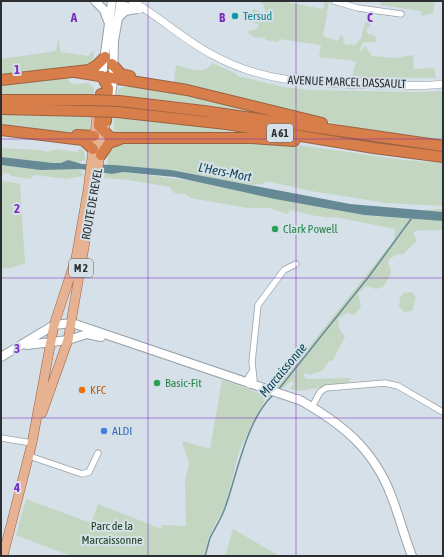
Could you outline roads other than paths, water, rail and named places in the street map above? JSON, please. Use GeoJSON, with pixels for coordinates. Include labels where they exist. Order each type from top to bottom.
{"type":"FeatureCollection","features":[{"type":"Feature","properties":{"kind":"highway"},"geometry":{"type":"LineString","coordinates":[[1,80],[26,76],[75,72],[92,68],[108,60],[118,72],[124,75],[151,79],[170,86]]}},
{"type":"Feature","properties":{"kind":"highway"},"geometry":{"type":"LineString","coordinates":[[75,72],[170,86],[341,127],[344,132]]}},
{"type":"Feature","properties":{"kind":"highway","name":"M 2"},"geometry":{"type":"LineString","coordinates":[[106,121],[108,77]]}},
{"type":"Feature","properties":{"kind":"highway","name":"M 2"},"geometry":{"type":"LineString","coordinates":[[99,134],[101,94]]}},
{"type":"Feature","properties":{"kind":"highway","name":"A 61"},"geometry":{"type":"LineString","coordinates":[[1,100],[119,101],[204,111],[443,146]]}},
{"type":"Feature","properties":{"kind":"highway","name":"A 61"},"geometry":{"type":"LineString","coordinates":[[1,109],[87,110],[118,112],[226,124],[374,148],[443,156]]}},
{"type":"Feature","properties":{"kind":"highway"},"geometry":{"type":"LineString","coordinates":[[1,130],[83,140],[95,153],[120,139]]}},
{"type":"Feature","properties":{"kind":"highway"},"geometry":{"type":"LineString","coordinates":[[37,135],[99,134],[109,138],[120,139],[266,139],[374,148]]}},
{"type":"Feature","properties":{"kind":"main road"},"geometry":{"type":"LineString","coordinates":[[98,2],[116,2]]}},
{"type":"Feature","properties":{"kind":"main road"},"geometry":{"type":"LineString","coordinates":[[98,2],[105,12],[108,24]]}},
{"type":"Feature","properties":{"kind":"main road","name":"M 2"},"geometry":{"type":"LineString","coordinates":[[108,60],[114,41],[118,18],[116,2]]}},
{"type":"Feature","properties":{"kind":"main road","name":"M 2"},"geometry":{"type":"LineString","coordinates":[[101,94],[108,77],[108,24],[116,2]]}},
{"type":"Feature","properties":{"kind":"main road","name":"M 2"},"geometry":{"type":"LineString","coordinates":[[114,41],[116,2]]}},
{"type":"Feature","properties":{"kind":"main road"},"geometry":{"type":"LineString","coordinates":[[118,18],[125,11],[135,5]]}},
{"type":"Feature","properties":{"kind":"main road","name":"ROUTE DE REVEL"},"geometry":{"type":"LineString","coordinates":[[36,425],[46,405],[68,340],[72,323],[93,181],[95,153],[99,134],[106,121]]}},
{"type":"Feature","properties":{"kind":"main road","name":"ROUTE DE REVEL"},"geometry":{"type":"LineString","coordinates":[[3,556],[4,541],[29,456],[36,425],[54,325],[76,258],[93,181]]}},
{"type":"Feature","properties":{"kind":"main road"},"geometry":{"type":"LineString","coordinates":[[1,357],[54,325],[72,323],[274,390],[302,402],[342,427],[367,453],[385,482],[412,556]]}},
{"type":"Feature","properties":{"kind":"main road"},"geometry":{"type":"LineString","coordinates":[[23,345],[51,343],[68,340],[87,334],[118,339]]}},
{"type":"Feature","properties":{"kind":"main road"},"geometry":{"type":"LineString","coordinates":[[397,513],[406,556]]}},
{"type":"Feature","properties":{"kind":"street"},"geometry":{"type":"LineString","coordinates":[[334,1],[358,8],[401,14]]}},
{"type":"Feature","properties":{"kind":"street","name":"AVENUE MARCEL DASSAULT"},"geometry":{"type":"LineString","coordinates":[[116,2],[135,5],[214,56],[263,76],[310,83],[443,84]]}},
{"type":"Feature","properties":{"kind":"street"},"geometry":{"type":"LineString","coordinates":[[250,382],[258,305],[284,270],[296,264]]}},
{"type":"Feature","properties":{"kind":"street"},"geometry":{"type":"LineString","coordinates":[[312,407],[320,392],[326,388],[385,383],[398,386],[443,412]]}},
{"type":"Feature","properties":{"kind":"street"},"geometry":{"type":"LineString","coordinates":[[1,438],[32,443]]}},
{"type":"Feature","properties":{"kind":"street"},"geometry":{"type":"LineString","coordinates":[[29,456],[82,474],[89,472],[98,453]]}},
{"type":"Feature","properties":{"kind":"water"},"geometry":{"type":"Polygon","coordinates":[[[1,157],[53,163],[61,163],[68,160],[82,164],[171,170],[350,204],[443,212],[443,221],[364,215],[275,199],[175,177],[123,172],[112,174],[80,169],[41,170],[1,165],[1,157]]]}},
{"type":"Feature","properties":{"kind":"waterway","name":"Marcaissonne"},"geometry":{"type":"LineString","coordinates":[[278,390],[370,275],[411,219]]}},
{"type":"Feature","properties":{"kind":"waterway","name":"Marcaissonne"},"geometry":{"type":"LineString","coordinates":[[205,556],[210,538],[225,508],[249,433],[264,406],[273,395]]}},
{"type":"Feature","properties":{"kind":"place","name":"Tersud"},"geometry":{"type":"Point","coordinates":[235,16]}},
{"type":"Feature","properties":{"kind":"place","name":"Clark Powell"},"geometry":{"type":"Point","coordinates":[275,229]}},
{"type":"Feature","properties":{"kind":"place","name":"Basic-Fit"},"geometry":{"type":"Point","coordinates":[157,383]}},
{"type":"Feature","properties":{"kind":"place","name":"KFC"},"geometry":{"type":"Point","coordinates":[82,390]}},
{"type":"Feature","properties":{"kind":"place","name":"ALDI"},"geometry":{"type":"Point","coordinates":[104,431]}},
{"type":"Feature","properties":{"kind":"water label","name":"L'Hers-Mort"},"geometry":{"type":"Point","coordinates":[225,172]}},
{"type":"Feature","properties":{"kind":"park label","name":"Parc de la Marcaissonne"},"geometry":{"type":"Point","coordinates":[112,533]}}]}
